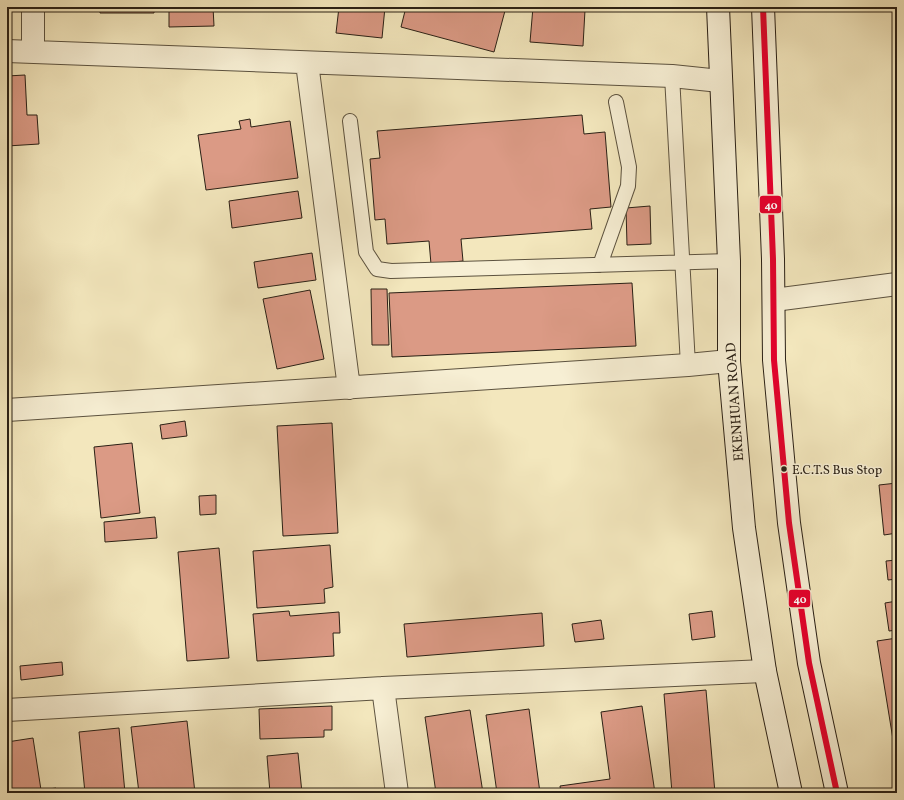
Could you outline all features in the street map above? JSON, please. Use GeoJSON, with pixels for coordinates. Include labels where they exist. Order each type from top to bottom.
{"type":"FeatureCollection","features":[{"type":"Feature","properties":{"kind":"street"},"geometry":{"type":"LineString","coordinates":[[32,52],[33,7]]}},
{"type":"Feature","properties":{"kind":"street","name":"EKENHUAN ROAD"},"geometry":{"type":"LineString","coordinates":[[718,7],[728,260],[729,362],[744,528],[765,671],[791,793]]}},
{"type":"Feature","properties":{"kind":"street"},"geometry":{"type":"LineString","coordinates":[[762,7],[773,259],[774,360],[789,523],[809,663],[837,793]]}},
{"type":"Feature","properties":{"kind":"street"},"geometry":{"type":"LineString","coordinates":[[7,51],[672,76],[720,81]]}},
{"type":"Feature","properties":{"kind":"street"},"geometry":{"type":"LineString","coordinates":[[307,62],[349,388]]}},
{"type":"Feature","properties":{"kind":"street"},"geometry":{"type":"LineString","coordinates":[[774,300],[897,284]]}},
{"type":"Feature","properties":{"kind":"street"},"geometry":{"type":"LineString","coordinates":[[7,410],[688,366],[729,362]]}},
{"type":"Feature","properties":{"kind":"street"},"geometry":{"type":"LineString","coordinates":[[7,710],[383,688],[765,671]]}},
{"type":"Feature","properties":{"kind":"street"},"geometry":{"type":"LineString","coordinates":[[383,688],[397,793]]}},
{"type":"Feature","properties":{"kind":"lane"},"geometry":{"type":"LineString","coordinates":[[672,76],[688,366]]}},
{"type":"Feature","properties":{"kind":"lane"},"geometry":{"type":"LineString","coordinates":[[600,265],[628,186],[629,167],[616,102]]}},
{"type":"Feature","properties":{"kind":"lane"},"geometry":{"type":"LineString","coordinates":[[350,121],[366,252],[377,269],[391,271],[683,263],[728,260]]}},
{"type":"Feature","properties":{"kind":"building"},"geometry":{"type":"Polygon","coordinates":[[[100,7],[154,7],[154,13],[100,13],[100,7]]]}},
{"type":"Feature","properties":{"kind":"building"},"geometry":{"type":"Polygon","coordinates":[[[169,7],[213,7],[214,26],[169,27],[169,7]]]}},
{"type":"Feature","properties":{"kind":"building"},"geometry":{"type":"Polygon","coordinates":[[[339,7],[385,7],[382,38],[336,33],[339,7]]]}},
{"type":"Feature","properties":{"kind":"building"},"geometry":{"type":"Polygon","coordinates":[[[406,7],[506,7],[494,52],[401,27],[406,7]]]}},
{"type":"Feature","properties":{"kind":"building"},"geometry":{"type":"Polygon","coordinates":[[[533,7],[585,10],[583,46],[530,42],[533,7]]]}},
{"type":"Feature","properties":{"kind":"building"},"geometry":{"type":"Polygon","coordinates":[[[25,75],[27,115],[37,115],[39,144],[7,146],[7,76],[25,75]]]}},
{"type":"Feature","properties":{"kind":"building"},"geometry":{"type":"Polygon","coordinates":[[[582,115],[584,134],[605,132],[611,207],[590,209],[592,229],[461,239],[463,261],[431,264],[429,241],[387,244],[385,219],[375,220],[370,159],[380,158],[377,131],[582,115]]]}},
{"type":"Feature","properties":{"kind":"building"},"geometry":{"type":"Polygon","coordinates":[[[250,119],[251,127],[290,121],[298,178],[206,190],[198,135],[241,129],[239,121],[250,119]]]}},
{"type":"Feature","properties":{"kind":"building"},"geometry":{"type":"Polygon","coordinates":[[[298,191],[302,218],[232,228],[229,201],[298,191]]]}},
{"type":"Feature","properties":{"kind":"building"},"geometry":{"type":"Polygon","coordinates":[[[650,206],[651,244],[627,245],[626,208],[650,206]]]}},
{"type":"Feature","properties":{"kind":"building"},"geometry":{"type":"Polygon","coordinates":[[[312,253],[316,280],[258,288],[254,262],[312,253]]]}},
{"type":"Feature","properties":{"kind":"building"},"geometry":{"type":"Polygon","coordinates":[[[632,283],[636,346],[392,357],[389,293],[632,283]]]}},
{"type":"Feature","properties":{"kind":"building"},"geometry":{"type":"Polygon","coordinates":[[[371,289],[387,289],[389,345],[372,345],[371,289]]]}},
{"type":"Feature","properties":{"kind":"building"},"geometry":{"type":"Polygon","coordinates":[[[310,290],[324,359],[277,369],[263,299],[310,290]]]}},
{"type":"Feature","properties":{"kind":"building"},"geometry":{"type":"Polygon","coordinates":[[[185,421],[187,436],[162,439],[160,425],[185,421]]]}},
{"type":"Feature","properties":{"kind":"building"},"geometry":{"type":"Polygon","coordinates":[[[332,423],[338,533],[283,536],[277,426],[332,423]]]}},
{"type":"Feature","properties":{"kind":"building"},"geometry":{"type":"Polygon","coordinates":[[[132,443],[140,513],[101,518],[94,447],[132,443]]]}},
{"type":"Feature","properties":{"kind":"building"},"geometry":{"type":"Polygon","coordinates":[[[897,483],[897,533],[884,535],[879,485],[897,483]]]}},
{"type":"Feature","properties":{"kind":"building"},"geometry":{"type":"Polygon","coordinates":[[[216,495],[216,514],[200,515],[199,496],[216,495]]]}},
{"type":"Feature","properties":{"kind":"building"},"geometry":{"type":"Polygon","coordinates":[[[155,517],[157,538],[105,542],[104,522],[155,517]]]}},
{"type":"Feature","properties":{"kind":"building"},"geometry":{"type":"Polygon","coordinates":[[[330,545],[333,587],[324,589],[325,603],[257,608],[253,551],[330,545]]]}},
{"type":"Feature","properties":{"kind":"building"},"geometry":{"type":"Polygon","coordinates":[[[219,548],[229,658],[187,661],[178,552],[219,548]]]}},
{"type":"Feature","properties":{"kind":"building"},"geometry":{"type":"Polygon","coordinates":[[[897,560],[897,579],[888,580],[886,561],[897,560]]]}},
{"type":"Feature","properties":{"kind":"building"},"geometry":{"type":"Polygon","coordinates":[[[897,601],[897,630],[889,631],[885,603],[897,601]]]}},
{"type":"Feature","properties":{"kind":"building"},"geometry":{"type":"Polygon","coordinates":[[[289,611],[290,616],[339,612],[340,633],[333,633],[334,656],[257,661],[253,614],[289,611]]]}},
{"type":"Feature","properties":{"kind":"building"},"geometry":{"type":"Polygon","coordinates":[[[712,611],[715,637],[692,640],[689,614],[712,611]]]}},
{"type":"Feature","properties":{"kind":"building"},"geometry":{"type":"Polygon","coordinates":[[[542,613],[544,646],[407,657],[404,624],[542,613]]]}},
{"type":"Feature","properties":{"kind":"building"},"geometry":{"type":"Polygon","coordinates":[[[601,620],[604,639],[575,642],[572,624],[601,620]]]}},
{"type":"Feature","properties":{"kind":"building"},"geometry":{"type":"Polygon","coordinates":[[[897,638],[897,758],[896,758],[877,641],[897,638]]]}},
{"type":"Feature","properties":{"kind":"building"},"geometry":{"type":"Polygon","coordinates":[[[62,662],[63,675],[21,680],[20,666],[62,662]]]}},
{"type":"Feature","properties":{"kind":"building"},"geometry":{"type":"Polygon","coordinates":[[[706,690],[715,793],[672,793],[664,694],[706,690]]]}},
{"type":"Feature","properties":{"kind":"building"},"geometry":{"type":"Polygon","coordinates":[[[332,706],[332,730],[324,730],[324,737],[260,739],[259,709],[332,706]]]}},
{"type":"Feature","properties":{"kind":"building"},"geometry":{"type":"Polygon","coordinates":[[[642,706],[655,793],[561,793],[560,786],[610,779],[601,712],[642,706]]]}},
{"type":"Feature","properties":{"kind":"building"},"geometry":{"type":"Polygon","coordinates":[[[529,709],[540,793],[497,793],[486,715],[529,709]]]}},
{"type":"Feature","properties":{"kind":"building"},"geometry":{"type":"Polygon","coordinates":[[[470,710],[483,793],[436,793],[425,717],[470,710]]]}},
{"type":"Feature","properties":{"kind":"building"},"geometry":{"type":"Polygon","coordinates":[[[187,721],[195,793],[139,793],[131,727],[187,721]]]}},
{"type":"Feature","properties":{"kind":"building"},"geometry":{"type":"Polygon","coordinates":[[[119,728],[125,793],[85,793],[79,732],[119,728]]]}},
{"type":"Feature","properties":{"kind":"building"},"geometry":{"type":"Polygon","coordinates":[[[33,738],[41,790],[56,788],[56,793],[9,793],[7,779],[7,742],[33,738]]]}},
{"type":"Feature","properties":{"kind":"building"},"geometry":{"type":"Polygon","coordinates":[[[298,753],[302,793],[270,793],[267,756],[298,753]]]}},
{"type":"Feature","properties":{"kind":"transit line","name":"40"},"geometry":{"type":"LineString","coordinates":[[763,7],[773,259],[774,360],[789,523],[809,663],[837,793]]}},
{"type":"Feature","properties":{"kind":"place","name":"E.C.T.S Bus Stop"},"geometry":{"type":"Point","coordinates":[784,469]}}]}
